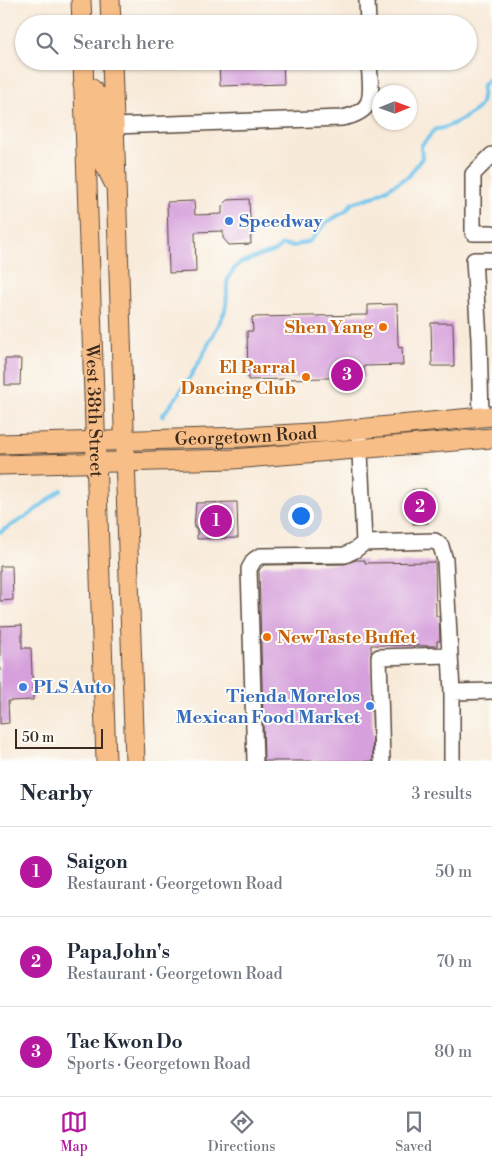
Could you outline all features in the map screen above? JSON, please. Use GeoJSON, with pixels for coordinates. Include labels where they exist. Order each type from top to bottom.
{"type":"FeatureCollection","features":[{"type":"Feature","properties":{"kind":"main road"},"geometry":{"type":"LineString","coordinates":[[81,0],[82,15]]}},
{"type":"Feature","properties":{"kind":"main road"},"geometry":{"type":"LineString","coordinates":[[110,0],[111,15]]}},
{"type":"Feature","properties":{"kind":"main road","name":"West 38th Street"},"geometry":{"type":"LineString","coordinates":[[83,70],[106,761]]}},
{"type":"Feature","properties":{"kind":"main road","name":"West 38th Street"},"geometry":{"type":"LineString","coordinates":[[112,70],[135,761]]}},
{"type":"Feature","properties":{"kind":"main road"},"geometry":{"type":"LineString","coordinates":[[83,85],[92,89],[97,96],[102,159],[116,188]]}},
{"type":"Feature","properties":{"kind":"main road","name":"Georgetown Road"},"geometry":{"type":"LineString","coordinates":[[0,444],[222,438],[359,429],[487,416]]}},
{"type":"Feature","properties":{"kind":"main road","name":"Georgetown Road"},"geometry":{"type":"LineString","coordinates":[[0,465],[233,459],[492,438]]}},
{"type":"Feature","properties":{"kind":"main road"},"geometry":{"type":"LineString","coordinates":[[105,710],[117,736],[118,761]]}},
{"type":"Feature","properties":{"kind":"street"},"geometry":{"type":"LineString","coordinates":[[368,0],[368,15]]}},
{"type":"Feature","properties":{"kind":"street"},"geometry":{"type":"LineString","coordinates":[[114,126],[354,116],[363,112],[368,104],[370,95],[369,70]]}},
{"type":"Feature","properties":{"kind":"street"},"geometry":{"type":"LineString","coordinates":[[492,154],[472,174],[473,233],[492,233]]}},
{"type":"Feature","properties":{"kind":"street"},"geometry":{"type":"LineString","coordinates":[[487,416],[486,332],[474,260],[492,260]]}},
{"type":"Feature","properties":{"kind":"street"},"geometry":{"type":"LineString","coordinates":[[359,429],[364,543]]}},
{"type":"Feature","properties":{"kind":"street"},"geometry":{"type":"LineString","coordinates":[[255,761],[249,569],[254,560],[260,556],[345,554],[355,550],[364,543],[435,541],[441,546],[445,560],[452,692],[452,761]]}},
{"type":"Feature","properties":{"kind":"street"},"geometry":{"type":"LineString","coordinates":[[382,761],[378,657],[450,655]]}},
{"type":"Feature","properties":{"kind":"street"},"geometry":{"type":"LineString","coordinates":[[452,692],[492,691]]}},
{"type":"Feature","properties":{"kind":"building"},"geometry":{"type":"Polygon","coordinates":[[[219,70],[283,70],[284,84],[220,86],[219,70]]]}},
{"type":"Feature","properties":{"kind":"building"},"geometry":{"type":"Polygon","coordinates":[[[249,199],[251,244],[229,245],[223,238],[223,231],[195,232],[196,272],[169,273],[167,202],[194,201],[195,215],[222,214],[222,206],[228,200],[249,199]]]}},
{"type":"Feature","properties":{"kind":"building"},"geometry":{"type":"Polygon","coordinates":[[[397,304],[398,344],[399,348],[402,347],[403,365],[364,366],[364,377],[248,380],[247,331],[253,331],[252,317],[368,315],[368,305],[397,304]]]}},
{"type":"Feature","properties":{"kind":"building"},"geometry":{"type":"Polygon","coordinates":[[[431,323],[453,323],[454,366],[432,366],[431,323]]]}},
{"type":"Feature","properties":{"kind":"building"},"geometry":{"type":"Polygon","coordinates":[[[5,359],[21,359],[20,385],[5,385],[5,359]]]}},
{"type":"Feature","properties":{"kind":"building"},"geometry":{"type":"Polygon","coordinates":[[[426,489],[428,523],[413,524],[412,490],[426,489]]]}},
{"type":"Feature","properties":{"kind":"building"},"geometry":{"type":"Polygon","coordinates":[[[237,502],[238,538],[197,539],[197,528],[194,528],[196,503],[237,502]]]}},
{"type":"Feature","properties":{"kind":"building"},"geometry":{"type":"Polygon","coordinates":[[[356,560],[365,560],[365,563],[435,562],[436,616],[439,616],[440,641],[437,641],[437,646],[371,645],[373,761],[264,761],[259,570],[264,565],[345,564],[356,560]]]}},
{"type":"Feature","properties":{"kind":"building"},"geometry":{"type":"Polygon","coordinates":[[[0,566],[12,566],[13,600],[0,601],[0,566]]]}},
{"type":"Feature","properties":{"kind":"building"},"geometry":{"type":"Polygon","coordinates":[[[22,625],[22,648],[31,648],[33,700],[8,701],[9,723],[0,724],[0,626],[22,625]]]}},
{"type":"Feature","properties":{"kind":"waterway"},"geometry":{"type":"LineString","coordinates":[[162,416],[190,377],[221,320],[227,302],[228,280],[234,269],[241,262],[272,252],[282,245],[294,246],[310,241],[327,222],[346,211],[352,203],[375,196],[409,176],[422,158],[421,146],[436,129],[453,124],[477,108],[482,101],[483,85],[492,76]]}},
{"type":"Feature","properties":{"kind":"waterway"},"geometry":{"type":"LineString","coordinates":[[0,532],[29,515],[61,490]]}},
{"type":"Feature","properties":{"kind":"place","name":"Speedway"},"geometry":{"type":"Point","coordinates":[229,221]}},
{"type":"Feature","properties":{"kind":"place","name":"Shen Yang"},"geometry":{"type":"Point","coordinates":[383,327]}},
{"type":"Feature","properties":{"kind":"place","name":"Tae Kwon Do"},"geometry":{"type":"Point","coordinates":[347,375]}},
{"type":"Feature","properties":{"kind":"place","name":"El Parral Dancing Club"},"geometry":{"type":"Point","coordinates":[306,377]}},
{"type":"Feature","properties":{"kind":"place","name":"Papa John's"},"geometry":{"type":"Point","coordinates":[420,507]}},
{"type":"Feature","properties":{"kind":"place","name":"Saigon"},"geometry":{"type":"Point","coordinates":[216,521]}},
{"type":"Feature","properties":{"kind":"place","name":"New Taste Buffet"},"geometry":{"type":"Point","coordinates":[267,637]}},
{"type":"Feature","properties":{"kind":"place","name":"PLS Auto"},"geometry":{"type":"Point","coordinates":[23,687]}},
{"type":"Feature","properties":{"kind":"place","name":"Tienda Morelos Mexican Food Market"},"geometry":{"type":"Point","coordinates":[370,706]}}]}
